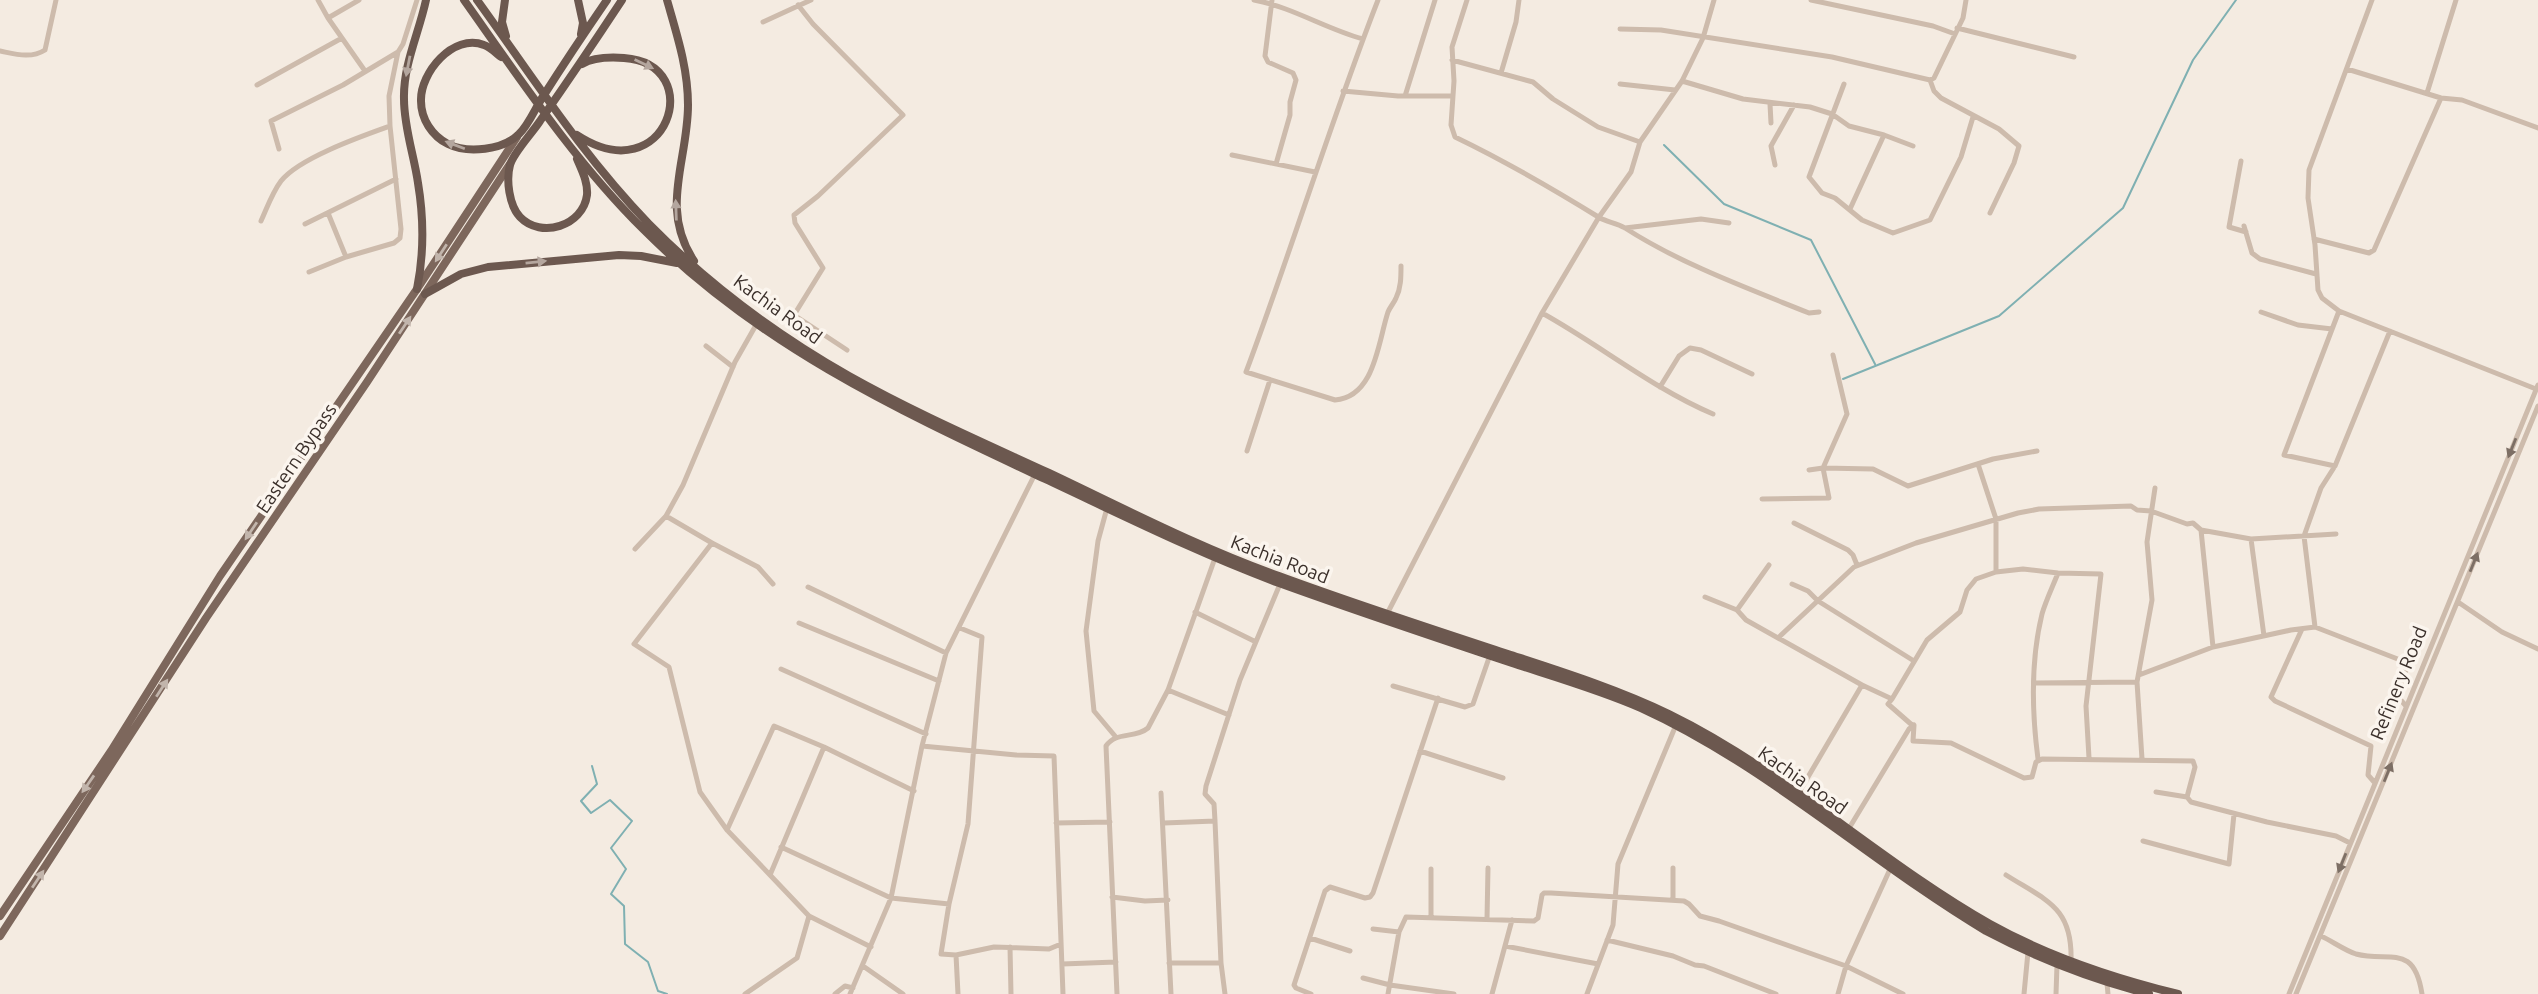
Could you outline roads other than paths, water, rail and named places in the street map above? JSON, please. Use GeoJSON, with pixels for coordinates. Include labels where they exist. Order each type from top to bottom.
{"type":"FeatureCollection","features":[{"type":"Feature","properties":{"kind":"highway"},"geometry":{"type":"LineString","coordinates":[[426,0],[403,96],[422,219],[421,292],[461,274],[488,267],[619,255],[641,256],[681,264]]}},
{"type":"Feature","properties":{"kind":"highway"},"geometry":{"type":"LineString","coordinates":[[464,0],[573,150],[586,184],[585,201],[577,215],[563,225],[553,228],[532,225],[519,216],[510,193],[510,164]]}},
{"type":"Feature","properties":{"kind":"highway","name":"Kachia Road"},"geometry":{"type":"LineString","coordinates":[[477,0],[572,131],[624,197],[653,228],[757,325],[866,393],[1229,557],[1643,702],[1714,738],[1798,794],[1815,811],[1966,919],[2028,953],[2057,965],[2107,983],[2149,994]]}},
{"type":"Feature","properties":{"kind":"highway"},"geometry":{"type":"LineString","coordinates":[[505,0],[502,22],[510,45]]}},
{"type":"Feature","properties":{"kind":"highway"},"geometry":{"type":"LineString","coordinates":[[578,0],[583,23],[580,39]]}},
{"type":"Feature","properties":{"kind":"highway","name":"Eastern Bypass"},"geometry":{"type":"LineString","coordinates":[[519,134],[607,0]]}},
{"type":"Feature","properties":{"kind":"highway","name":"Eastern Bypass"},"geometry":{"type":"LineString","coordinates":[[510,164],[622,0]]}},
{"type":"Feature","properties":{"kind":"highway"},"geometry":{"type":"LineString","coordinates":[[667,0],[681,46],[688,107],[676,199],[676,219],[688,251],[702,276]]}},
{"type":"Feature","properties":{"kind":"highway"},"geometry":{"type":"LineString","coordinates":[[517,74],[492,49],[483,44],[463,45],[436,62],[425,82],[420,103],[432,132],[461,149],[482,149],[519,134]]}},
{"type":"Feature","properties":{"kind":"highway"},"geometry":{"type":"LineString","coordinates":[[572,131],[588,142],[608,149],[638,147],[656,137],[668,120],[670,111],[670,101],[660,74],[641,61],[617,57],[597,58],[579,66]]}},
{"type":"Feature","properties":{"kind":"highway","name":"Kachia Road"},"geometry":{"type":"LineString","coordinates":[[573,150],[629,216],[681,264],[702,276],[774,329],[845,374],[1035,474],[1215,558],[1280,584],[1615,698],[1676,725],[1848,830],[1979,918],[2030,945],[2071,962],[2178,994]]}},
{"type":"Feature","properties":{"kind":"main road","name":"Eastern Bypass"},"geometry":{"type":"LineString","coordinates":[[0,936],[421,292],[519,134]]}},
{"type":"Feature","properties":{"kind":"main road","name":"Eastern Bypass"},"geometry":{"type":"LineString","coordinates":[[0,916],[111,751],[220,576],[510,164]]}},
{"type":"Feature","properties":{"kind":"street"},"geometry":{"type":"LineString","coordinates":[[0,51],[27,55],[45,50],[56,0]]}},
{"type":"Feature","properties":{"kind":"street"},"geometry":{"type":"LineString","coordinates":[[318,0],[366,71]]}},
{"type":"Feature","properties":{"kind":"street"},"geometry":{"type":"LineString","coordinates":[[328,18],[359,0]]}},
{"type":"Feature","properties":{"kind":"street"},"geometry":{"type":"LineString","coordinates":[[279,149],[270,124],[273,119],[329,92],[397,52],[403,44],[417,0]]}},
{"type":"Feature","properties":{"kind":"street"},"geometry":{"type":"LineString","coordinates":[[763,22],[811,0]]}},
{"type":"Feature","properties":{"kind":"street"},"geometry":{"type":"LineString","coordinates":[[1254,0],[1271,2],[1338,32],[1363,39]]}},
{"type":"Feature","properties":{"kind":"street"},"geometry":{"type":"LineString","coordinates":[[1378,0],[1343,91],[1282,276],[1246,372],[1335,400],[1346,399],[1355,393],[1373,369],[1389,309],[1396,299],[1401,283],[1401,266]]}},
{"type":"Feature","properties":{"kind":"street"},"geometry":{"type":"LineString","coordinates":[[1405,96],[1435,0]]}},
{"type":"Feature","properties":{"kind":"street"},"geometry":{"type":"LineString","coordinates":[[1467,0],[1452,47],[1454,81],[1451,125],[1455,137],[1647,241],[1745,287],[1809,313],[1819,312]]}},
{"type":"Feature","properties":{"kind":"street"},"geometry":{"type":"LineString","coordinates":[[1501,73],[1516,22],[1519,0]]}},
{"type":"Feature","properties":{"kind":"street"},"geometry":{"type":"LineString","coordinates":[[1387,614],[1542,313],[1599,217],[1631,172],[1640,142],[1682,81],[1703,38],[1714,0]]}},
{"type":"Feature","properties":{"kind":"street"},"geometry":{"type":"LineString","coordinates":[[1811,0],[2074,57]]}},
{"type":"Feature","properties":{"kind":"street"},"geometry":{"type":"LineString","coordinates":[[1620,29],[1661,30],[1832,57],[1930,80],[1934,78],[1963,18],[1966,0]]}},
{"type":"Feature","properties":{"kind":"street"},"geometry":{"type":"LineString","coordinates":[[2372,0],[2309,170],[2308,198],[2314,239],[2315,274],[2322,298],[2339,311],[2438,354],[2537,387]]}},
{"type":"Feature","properties":{"kind":"street"},"geometry":{"type":"LineString","coordinates":[[2427,93],[2456,0]]}},
{"type":"Feature","properties":{"kind":"street"},"geometry":{"type":"LineString","coordinates":[[1271,2],[1265,56],[1268,62],[1293,73],[1296,80],[1290,102],[1290,115],[1276,164]]}},
{"type":"Feature","properties":{"kind":"street"},"geometry":{"type":"LineString","coordinates":[[797,5],[903,115],[818,196],[794,215],[795,223],[823,268],[794,315],[847,350]]}},
{"type":"Feature","properties":{"kind":"street"},"geometry":{"type":"LineString","coordinates":[[257,85],[342,38]]}},
{"type":"Feature","properties":{"kind":"street"},"geometry":{"type":"LineString","coordinates":[[309,272],[346,257],[394,243],[400,238],[390,126],[390,96],[397,52]]}},
{"type":"Feature","properties":{"kind":"street"},"geometry":{"type":"LineString","coordinates":[[1452,60],[1533,82],[1553,99],[1598,127],[1640,142]]}},
{"type":"Feature","properties":{"kind":"street"},"geometry":{"type":"LineString","coordinates":[[2347,69],[2441,98],[2462,100],[2538,128]]}},
{"type":"Feature","properties":{"kind":"street"},"geometry":{"type":"LineString","coordinates":[[1930,80],[1941,99],[1999,129],[2013,138],[2019,146],[2014,163],[1990,213]]}},
{"type":"Feature","properties":{"kind":"street"},"geometry":{"type":"LineString","coordinates":[[1682,81],[1743,99],[1810,107],[1832,114],[1849,126],[1913,146]]}},
{"type":"Feature","properties":{"kind":"street"},"geometry":{"type":"LineString","coordinates":[[1620,84],[1675,90]]}},
{"type":"Feature","properties":{"kind":"street"},"geometry":{"type":"LineString","coordinates":[[1844,85],[1809,177],[1822,193],[1835,198],[1862,220],[1893,233],[1930,220],[1961,157],[1973,117]]}},
{"type":"Feature","properties":{"kind":"street"},"geometry":{"type":"LineString","coordinates":[[1343,91],[1405,96],[1452,96]]}},
{"type":"Feature","properties":{"kind":"street"},"geometry":{"type":"LineString","coordinates":[[2314,239],[2369,253],[2374,250],[2441,98]]}},
{"type":"Feature","properties":{"kind":"street"},"geometry":{"type":"LineString","coordinates":[[1770,104],[1771,123]]}},
{"type":"Feature","properties":{"kind":"street"},"geometry":{"type":"LineString","coordinates":[[1775,165],[1771,146],[1794,105]]}},
{"type":"Feature","properties":{"kind":"street"},"geometry":{"type":"LineString","coordinates":[[261,221],[279,184],[286,176],[323,153],[390,126]]}},
{"type":"Feature","properties":{"kind":"street"},"geometry":{"type":"LineString","coordinates":[[1850,209],[1884,135]]}},
{"type":"Feature","properties":{"kind":"street"},"geometry":{"type":"LineString","coordinates":[[1232,155],[1315,172]]}},
{"type":"Feature","properties":{"kind":"street"},"geometry":{"type":"LineString","coordinates":[[2241,161],[2229,227],[2245,229],[2252,253],[2260,259],[2315,274]]}},
{"type":"Feature","properties":{"kind":"street"},"geometry":{"type":"LineString","coordinates":[[305,224],[396,179]]}},
{"type":"Feature","properties":{"kind":"street"},"geometry":{"type":"LineString","coordinates":[[328,213],[346,257]]}},
{"type":"Feature","properties":{"kind":"street"},"geometry":{"type":"LineString","coordinates":[[1625,228],[1701,219],[1730,223]]}},
{"type":"Feature","properties":{"kind":"street"},"geometry":{"type":"LineString","coordinates":[[2335,466],[2284,455],[2339,311]]}},
{"type":"Feature","properties":{"kind":"street"},"geometry":{"type":"LineString","coordinates":[[2261,312],[2298,326],[2332,329]]}},
{"type":"Feature","properties":{"kind":"street"},"geometry":{"type":"LineString","coordinates":[[1542,313],[1577,332],[1660,387],[1713,414]]}},
{"type":"Feature","properties":{"kind":"street"},"geometry":{"type":"LineString","coordinates":[[635,549],[666,516],[694,462],[733,367],[757,325]]}},
{"type":"Feature","properties":{"kind":"street"},"geometry":{"type":"LineString","coordinates":[[2315,627],[2305,536],[2321,488],[2335,466],[2390,331]]}},
{"type":"Feature","properties":{"kind":"street"},"geometry":{"type":"LineString","coordinates":[[706,346],[733,367]]}},
{"type":"Feature","properties":{"kind":"street"},"geometry":{"type":"LineString","coordinates":[[1660,387],[1679,356],[1690,348],[1701,350],[1752,374]]}},
{"type":"Feature","properties":{"kind":"street"},"geometry":{"type":"LineString","coordinates":[[1762,499],[1829,498],[1823,468],[1847,414],[1833,355]]}},
{"type":"Feature","properties":{"kind":"street"},"geometry":{"type":"LineString","coordinates":[[1247,451],[1270,380]]}},
{"type":"Feature","properties":{"kind":"street","name":"Refinery Road"},"geometry":{"type":"LineString","coordinates":[[2288,994],[2537,387]]}},
{"type":"Feature","properties":{"kind":"street","name":"Refinery Road"},"geometry":{"type":"LineString","coordinates":[[2296,994],[2538,406]]}},
{"type":"Feature","properties":{"kind":"street"},"geometry":{"type":"LineString","coordinates":[[1809,470],[1874,469],[1908,486],[2021,452],[2037,451]]}},
{"type":"Feature","properties":{"kind":"street"},"geometry":{"type":"LineString","coordinates":[[685,458],[694,462]]}},
{"type":"Feature","properties":{"kind":"street"},"geometry":{"type":"LineString","coordinates":[[1978,464],[1996,519],[1996,572]]}},
{"type":"Feature","properties":{"kind":"street"},"geometry":{"type":"LineString","coordinates":[[835,994],[845,986],[851,991],[891,898],[922,746],[946,653],[1035,474]]}},
{"type":"Feature","properties":{"kind":"street"},"geometry":{"type":"LineString","coordinates":[[2142,759],[2138,678],[2152,600],[2147,542],[2155,488]]}},
{"type":"Feature","properties":{"kind":"street"},"geometry":{"type":"LineString","coordinates":[[1778,638],[1857,565],[1916,543],[2039,509],[2131,506],[2187,524],[2193,523],[2201,530],[2251,539],[2336,534]]}},
{"type":"Feature","properties":{"kind":"street"},"geometry":{"type":"LineString","coordinates":[[1107,508],[1098,541],[1086,631],[1094,711],[1115,736]]}},
{"type":"Feature","properties":{"kind":"street"},"geometry":{"type":"LineString","coordinates":[[666,516],[758,567],[774,584]]}},
{"type":"Feature","properties":{"kind":"street"},"geometry":{"type":"LineString","coordinates":[[1794,523],[1848,550],[1857,565]]}},
{"type":"Feature","properties":{"kind":"street"},"geometry":{"type":"LineString","coordinates":[[2201,530],[2213,647]]}},
{"type":"Feature","properties":{"kind":"street"},"geometry":{"type":"LineString","coordinates":[[2251,539],[2264,636]]}},
{"type":"Feature","properties":{"kind":"street"},"geometry":{"type":"LineString","coordinates":[[712,543],[634,644],[669,667],[701,792],[727,830],[809,916],[871,947]]}},
{"type":"Feature","properties":{"kind":"street"},"geometry":{"type":"LineString","coordinates":[[1118,994],[1106,746],[1115,736],[1146,730],[1168,690],[1215,558]]}},
{"type":"Feature","properties":{"kind":"street"},"geometry":{"type":"LineString","coordinates":[[1737,610],[1769,565]]}},
{"type":"Feature","properties":{"kind":"street"},"geometry":{"type":"LineString","coordinates":[[2058,573],[2042,613],[2036,658],[2034,717],[2038,760],[2032,777],[2024,778],[1951,743],[1913,741],[1914,725],[1888,704],[1927,640],[1958,615],[1966,590],[1976,579],[1996,572],[2029,569],[2101,574],[2088,682],[2086,716],[2089,758]]}},
{"type":"Feature","properties":{"kind":"street"},"geometry":{"type":"LineString","coordinates":[[1792,583],[1914,661]]}},
{"type":"Feature","properties":{"kind":"street"},"geometry":{"type":"LineString","coordinates":[[1226,994],[1221,962],[1214,804],[1205,791],[1254,641],[1280,584]]}},
{"type":"Feature","properties":{"kind":"street"},"geometry":{"type":"LineString","coordinates":[[808,587],[946,653]]}},
{"type":"Feature","properties":{"kind":"street"},"geometry":{"type":"LineString","coordinates":[[1705,597],[1737,610],[1746,620],[1861,685],[1892,699]]}},
{"type":"Feature","properties":{"kind":"street"},"geometry":{"type":"LineString","coordinates":[[2458,602],[2502,632],[2538,649]]}},
{"type":"Feature","properties":{"kind":"street"},"geometry":{"type":"LineString","coordinates":[[1195,612],[1254,641]]}},
{"type":"Feature","properties":{"kind":"street"},"geometry":{"type":"LineString","coordinates":[[799,622],[939,681]]}},
{"type":"Feature","properties":{"kind":"street"},"geometry":{"type":"LineString","coordinates":[[2035,683],[2138,678],[2213,647],[2315,627],[2408,663],[2398,697],[2406,706]]}},
{"type":"Feature","properties":{"kind":"street"},"geometry":{"type":"LineString","coordinates":[[960,628],[982,637],[968,824],[949,904],[941,954],[956,955],[1010,947],[1049,949],[1060,944]]}},
{"type":"Feature","properties":{"kind":"street"},"geometry":{"type":"LineString","coordinates":[[2302,629],[2271,696],[2275,701],[2371,746],[2368,775],[2375,783]]}},
{"type":"Feature","properties":{"kind":"street"},"geometry":{"type":"LineString","coordinates":[[1393,685],[1465,707],[1473,704],[1490,655]]}},
{"type":"Feature","properties":{"kind":"street"},"geometry":{"type":"LineString","coordinates":[[781,669],[926,734]]}},
{"type":"Feature","properties":{"kind":"street"},"geometry":{"type":"LineString","coordinates":[[1798,794],[1861,685]]}},
{"type":"Feature","properties":{"kind":"street"},"geometry":{"type":"LineString","coordinates":[[1168,690],[1229,715]]}},
{"type":"Feature","properties":{"kind":"street"},"geometry":{"type":"LineString","coordinates":[[1311,994],[1294,985],[1327,888],[1365,898],[1370,897],[1373,892],[1438,698]]}},
{"type":"Feature","properties":{"kind":"street"},"geometry":{"type":"LineString","coordinates":[[1587,994],[1615,914],[1618,864],[1676,725]]}},
{"type":"Feature","properties":{"kind":"street"},"geometry":{"type":"LineString","coordinates":[[1848,830],[1912,725]]}},
{"type":"Feature","properties":{"kind":"street"},"geometry":{"type":"LineString","coordinates":[[727,830],[774,726],[914,791]]}},
{"type":"Feature","properties":{"kind":"street"},"geometry":{"type":"LineString","coordinates":[[922,746],[1054,756],[1063,994]]}},
{"type":"Feature","properties":{"kind":"street"},"geometry":{"type":"LineString","coordinates":[[770,875],[824,747]]}},
{"type":"Feature","properties":{"kind":"street"},"geometry":{"type":"LineString","coordinates":[[1420,751],[1503,778]]}},
{"type":"Feature","properties":{"kind":"street"},"geometry":{"type":"LineString","coordinates":[[2038,760],[2182,759],[2195,762],[2187,797]]}},
{"type":"Feature","properties":{"kind":"street"},"geometry":{"type":"LineString","coordinates":[[2156,792],[2187,797],[2191,802],[2234,814],[2336,836],[2350,843]]}},
{"type":"Feature","properties":{"kind":"street"},"geometry":{"type":"LineString","coordinates":[[1161,793],[1171,994]]}},
{"type":"Feature","properties":{"kind":"street"},"geometry":{"type":"LineString","coordinates":[[2365,807],[2372,810]]}},
{"type":"Feature","properties":{"kind":"street"},"geometry":{"type":"LineString","coordinates":[[2143,841],[2229,864],[2234,814]]}},
{"type":"Feature","properties":{"kind":"street"},"geometry":{"type":"LineString","coordinates":[[1164,823],[1215,821]]}},
{"type":"Feature","properties":{"kind":"street"},"geometry":{"type":"LineString","coordinates":[[1056,823],[1110,822]]}},
{"type":"Feature","properties":{"kind":"street"},"geometry":{"type":"LineString","coordinates":[[781,847],[891,898],[949,904]]}},
{"type":"Feature","properties":{"kind":"street"},"geometry":{"type":"LineString","coordinates":[[1838,994],[1846,966],[1891,867]]}},
{"type":"Feature","properties":{"kind":"street"},"geometry":{"type":"LineString","coordinates":[[1487,919],[1488,868]]}},
{"type":"Feature","properties":{"kind":"street"},"geometry":{"type":"LineString","coordinates":[[1673,868],[1673,900]]}},
{"type":"Feature","properties":{"kind":"street"},"geometry":{"type":"LineString","coordinates":[[1431,869],[1431,916]]}},
{"type":"Feature","properties":{"kind":"street"},"geometry":{"type":"LineString","coordinates":[[2006,875],[2055,906],[2063,917],[2072,942],[2071,962]]}},
{"type":"Feature","properties":{"kind":"street"},"geometry":{"type":"LineString","coordinates":[[1388,994],[1399,932],[1406,917],[1528,921],[1538,918],[1544,893],[1673,900],[1689,904],[1706,919],[1719,921],[1846,966],[1903,994]]}},
{"type":"Feature","properties":{"kind":"street"},"geometry":{"type":"LineString","coordinates":[[1112,897],[1145,901],[1168,900]]}},
{"type":"Feature","properties":{"kind":"street"},"geometry":{"type":"LineString","coordinates":[[744,994],[797,958],[809,916]]}},
{"type":"Feature","properties":{"kind":"street"},"geometry":{"type":"LineString","coordinates":[[1492,994],[1512,920]]}},
{"type":"Feature","properties":{"kind":"street"},"geometry":{"type":"LineString","coordinates":[[1373,929],[1399,932]]}},
{"type":"Feature","properties":{"kind":"street"},"geometry":{"type":"LineString","coordinates":[[2321,936],[2353,953],[2402,958],[2416,973],[2422,994]]}},
{"type":"Feature","properties":{"kind":"street"},"geometry":{"type":"LineString","coordinates":[[1310,938],[1350,951]]}},
{"type":"Feature","properties":{"kind":"street"},"geometry":{"type":"LineString","coordinates":[[1607,940],[1681,959],[1776,994]]}},
{"type":"Feature","properties":{"kind":"street"},"geometry":{"type":"LineString","coordinates":[[1505,946],[1598,964]]}},
{"type":"Feature","properties":{"kind":"street"},"geometry":{"type":"LineString","coordinates":[[1010,947],[1011,994]]}},
{"type":"Feature","properties":{"kind":"street"},"geometry":{"type":"LineString","coordinates":[[1049,949],[1062,961],[1116,962]]}},
{"type":"Feature","properties":{"kind":"street"},"geometry":{"type":"LineString","coordinates":[[2024,994],[2028,953]]}},
{"type":"Feature","properties":{"kind":"street"},"geometry":{"type":"LineString","coordinates":[[956,955],[958,994]]}},
{"type":"Feature","properties":{"kind":"street"},"geometry":{"type":"LineString","coordinates":[[1169,963],[1221,962]]}},
{"type":"Feature","properties":{"kind":"street"},"geometry":{"type":"LineString","coordinates":[[2056,994],[2057,965]]}},
{"type":"Feature","properties":{"kind":"street"},"geometry":{"type":"LineString","coordinates":[[863,966],[903,994]]}},
{"type":"Feature","properties":{"kind":"street"},"geometry":{"type":"LineString","coordinates":[[1363,978],[1390,985],[1454,994]]}},
{"type":"Feature","properties":{"kind":"street"},"geometry":{"type":"LineString","coordinates":[[2107,983],[2108,994]]}},
{"type":"Feature","properties":{"kind":"waterway"},"geometry":{"type":"LineString","coordinates":[[1843,379],[1999,316],[2123,208],[2193,60],[2236,0]]}},
{"type":"Feature","properties":{"kind":"waterway"},"geometry":{"type":"LineString","coordinates":[[1664,145],[1724,204],[1811,240],[1875,364]]}},
{"type":"Feature","properties":{"kind":"waterway"},"geometry":{"type":"LineString","coordinates":[[592,766],[597,784],[581,801],[591,813],[610,800],[632,821],[611,848],[626,869],[611,894],[624,906],[625,944],[648,962],[658,991],[667,994]]}}]}
